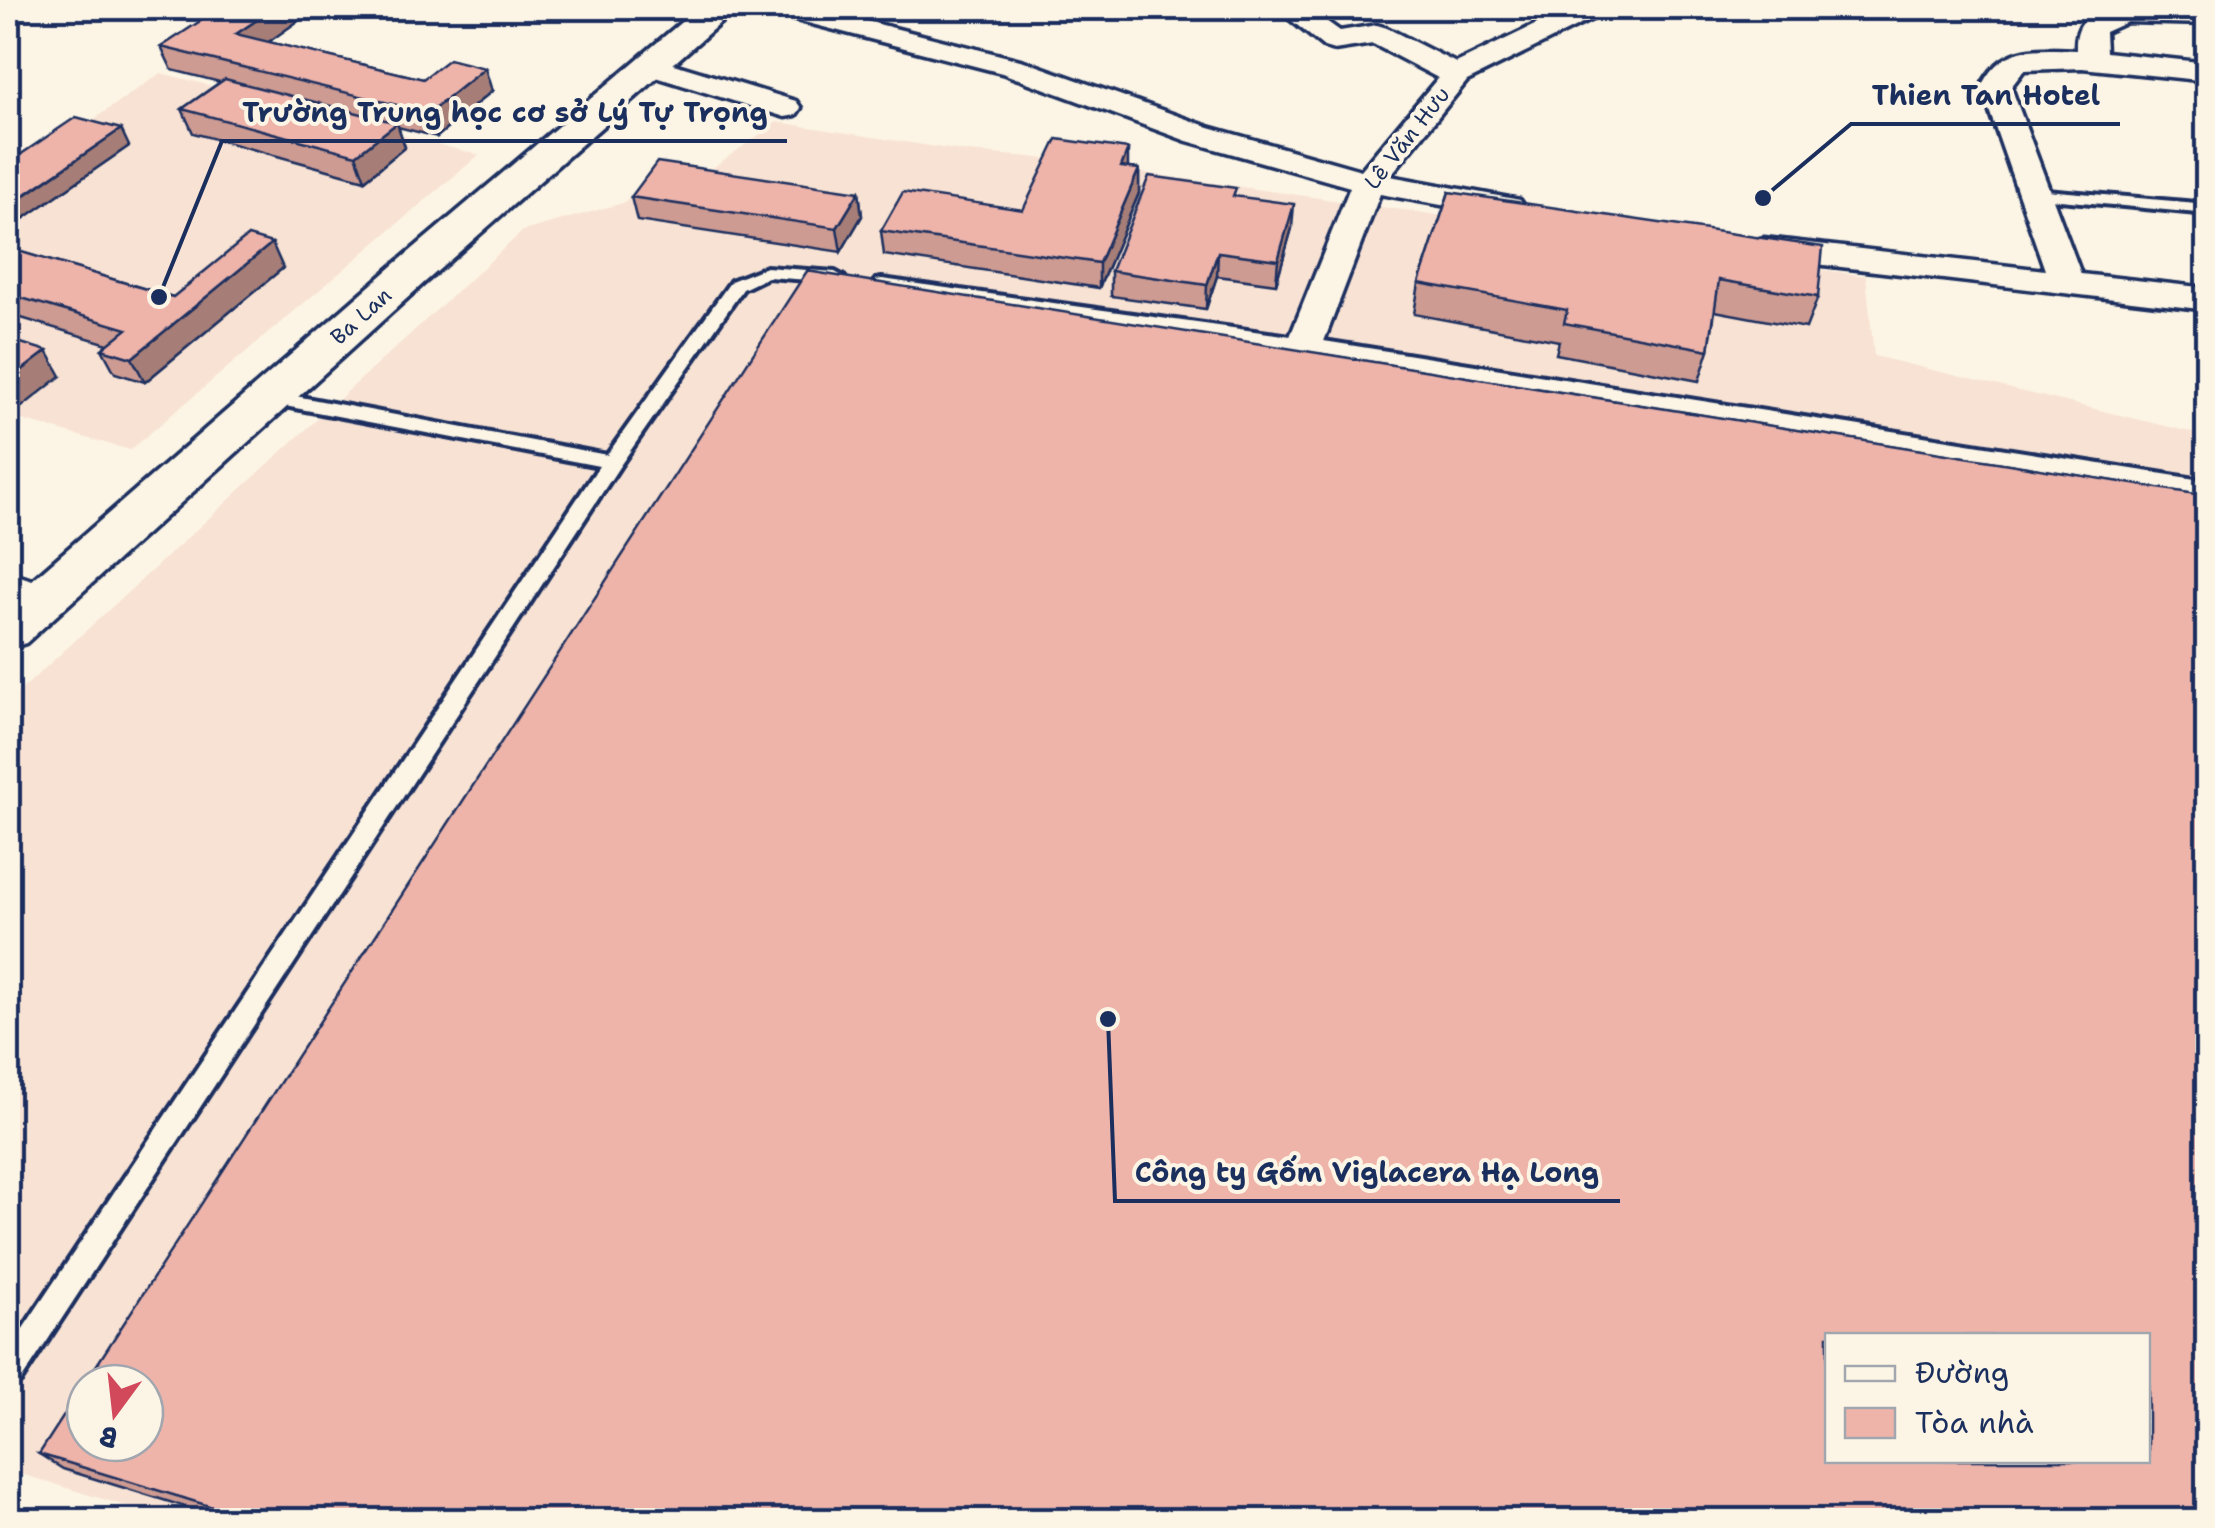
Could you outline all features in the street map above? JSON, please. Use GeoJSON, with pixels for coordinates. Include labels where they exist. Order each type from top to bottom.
{"type":"FeatureCollection","features":[{"type":"Feature","properties":{"kind":"street","name":"Ba Lan"},"geometry":{"type":"LineString","coordinates":[[8,630],[26,593],[269,398],[719,8]]}},
{"type":"Feature","properties":{"kind":"street"},"geometry":{"type":"LineString","coordinates":[[783,8],[1013,67],[1198,134],[1368,182],[1542,213]]}},
{"type":"Feature","properties":{"kind":"street"},"geometry":{"type":"LineString","coordinates":[[1290,8],[1334,41],[1377,34],[1456,75]]}},
{"type":"Feature","properties":{"kind":"street","name":"Lê Văn Hưu"},"geometry":{"type":"LineString","coordinates":[[1305,344],[1368,182],[1456,75],[1592,8]]}},
{"type":"Feature","properties":{"kind":"street"},"geometry":{"type":"LineString","coordinates":[[2092,62],[2090,30],[2104,17],[2136,12],[2208,15]]}},
{"type":"Feature","properties":{"kind":"street"},"geometry":{"type":"LineString","coordinates":[[2066,284],[1996,87],[2003,72],[2014,64],[2050,59],[2208,72]]}},
{"type":"Feature","properties":{"kind":"street"},"geometry":{"type":"LineString","coordinates":[[651,66],[785,108]]}},
{"type":"Feature","properties":{"kind":"street"},"geometry":{"type":"LineString","coordinates":[[1736,245],[2208,298]]}},
{"type":"Feature","properties":{"kind":"lane"},"geometry":{"type":"LineString","coordinates":[[2034,194],[2208,209]]}},
{"type":"Feature","properties":{"kind":"lane"},"geometry":{"type":"LineString","coordinates":[[11,1372],[612,462],[737,285],[766,272],[794,272],[1305,344],[2208,488]]}},
{"type":"Feature","properties":{"kind":"lane"},"geometry":{"type":"LineString","coordinates":[[269,398],[612,462]]}},
{"type":"Feature","properties":{"kind":"shaded area"},"geometry":{"type":"Polygon","coordinates":[[[161,73],[479,155],[130,450],[8,416],[8,178],[161,73]]]}},
{"type":"Feature","properties":{"kind":"shaded area"},"geometry":{"type":"Polygon","coordinates":[[[777,122],[1866,276],[1874,356],[2207,436],[2207,1520],[171,1520],[8,1470],[8,702],[523,231],[623,203],[653,177],[697,179],[777,122]]]}},
{"type":"Feature","properties":{"kind":"building"},"geometry":{"type":"Polygon","coordinates":[[[220,8],[275,8],[236,34],[423,79],[449,59],[485,68],[429,113],[161,47],[220,8]]]}},
{"type":"Feature","properties":{"kind":"building"},"geometry":{"type":"Polygon","coordinates":[[[225,79],[397,123],[356,155],[182,109],[225,79]]]}},
{"type":"Feature","properties":{"kind":"building"},"geometry":{"type":"Polygon","coordinates":[[[76,117],[121,129],[8,206],[8,163],[76,117]]]}},
{"type":"Feature","properties":{"kind":"building"},"geometry":{"type":"Polygon","coordinates":[[[1057,139],[1128,149],[1121,167],[1139,169],[1099,263],[881,231],[903,192],[1023,210],[1057,139]]]}},
{"type":"Feature","properties":{"kind":"building"},"geometry":{"type":"Polygon","coordinates":[[[657,162],[859,192],[837,228],[631,197],[657,162]]]}},
{"type":"Feature","properties":{"kind":"building"},"geometry":{"type":"Polygon","coordinates":[[[1149,176],[1236,188],[1233,196],[1294,204],[1278,260],[1218,252],[1207,285],[1111,271],[1149,176]]]}},
{"type":"Feature","properties":{"kind":"building"},"geometry":{"type":"Polygon","coordinates":[[[1449,192],[1823,247],[1818,297],[1719,280],[1709,350],[1564,323],[1567,310],[1419,283],[1449,192]]]}},
{"type":"Feature","properties":{"kind":"building"},"geometry":{"type":"Polygon","coordinates":[[[248,236],[272,243],[132,358],[102,349],[127,329],[8,294],[8,248],[173,297],[248,236]]]}},
{"type":"Feature","properties":{"kind":"building"},"geometry":{"type":"Polygon","coordinates":[[[807,271],[2208,496],[2208,1520],[255,1520],[68,1463],[165,1463],[165,1363],[98,1363],[807,271]]]}},
{"type":"Feature","properties":{"kind":"building"},"geometry":{"type":"Polygon","coordinates":[[[8,339],[47,351],[8,381],[8,339]]]}},
{"type":"Feature","properties":{"kind":"building"},"geometry":{"type":"Polygon","coordinates":[[[65,1414],[65,1462],[39,1454],[65,1414]]]}},
{"type":"Feature","properties":{"kind":"place","name":"Thien Tan Hotel"},"geometry":{"type":"Point","coordinates":[1763,198]}},
{"type":"Feature","properties":{"kind":"place","name":"Trường Trung học cơ sở Lý Tự Trọng"},"geometry":{"type":"Point","coordinates":[159,297]}},
{"type":"Feature","properties":{"kind":"place","name":"Công ty Gốm Viglacera Hạ Long"},"geometry":{"type":"Point","coordinates":[1108,1019]}}]}
